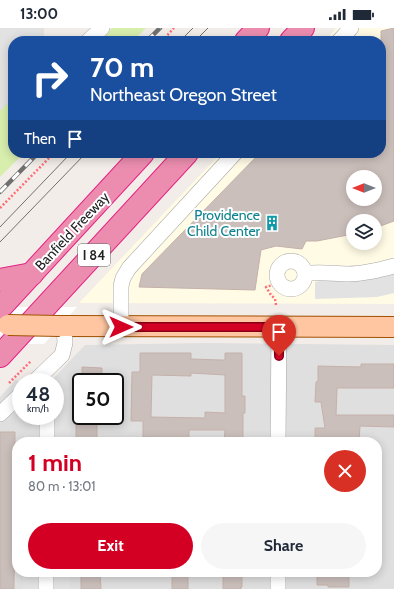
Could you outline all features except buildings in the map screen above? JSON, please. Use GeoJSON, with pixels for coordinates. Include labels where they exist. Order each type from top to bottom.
{"type":"FeatureCollection","features":[{"type":"Feature","properties":{"kind":"highway"},"geometry":{"type":"LineString","coordinates":[[251,36],[258,28]]}},
{"type":"Feature","properties":{"kind":"highway"},"geometry":{"type":"LineString","coordinates":[[296,36],[303,28]]}},
{"type":"Feature","properties":{"kind":"highway","name":"Banfield Freeway"},"geometry":{"type":"LineString","coordinates":[[0,308],[138,158]]}},
{"type":"Feature","properties":{"kind":"highway","name":"I 84"},"geometry":{"type":"LineString","coordinates":[[0,356],[183,158]]}},
{"type":"Feature","properties":{"kind":"highway"},"geometry":{"type":"LineString","coordinates":[[0,280],[32,274]]}},
{"type":"Feature","properties":{"kind":"main road"},"geometry":{"type":"LineString","coordinates":[[0,325],[121,327],[394,327]]}},
{"type":"Feature","properties":{"kind":"street"},"geometry":{"type":"LineString","coordinates":[[93,36],[102,28]]}},
{"type":"Feature","properties":{"kind":"street"},"geometry":{"type":"LineString","coordinates":[[344,36],[351,28]]}},
{"type":"Feature","properties":{"kind":"street"},"geometry":{"type":"LineString","coordinates":[[121,327],[121,286],[123,278],[129,268],[230,158]]}},
{"type":"Feature","properties":{"kind":"street"},"geometry":{"type":"LineString","coordinates":[[288,261],[296,262],[302,266],[304,274],[303,282],[299,286],[292,289],[284,287],[279,282],[277,276],[278,268],[283,263],[288,261]]}},
{"type":"Feature","properties":{"kind":"street"},"geometry":{"type":"LineString","coordinates":[[304,274],[314,272],[349,274],[363,273],[394,266]]}},
{"type":"Feature","properties":{"kind":"street"},"geometry":{"type":"LineString","coordinates":[[44,373],[62,355],[65,343],[62,326]]}},
{"type":"Feature","properties":{"kind":"street"},"geometry":{"type":"LineString","coordinates":[[278,437],[279,327]]}},
{"type":"Feature","properties":{"kind":"street"},"geometry":{"type":"LineString","coordinates":[[0,414],[12,403]]}},
{"type":"Feature","properties":{"kind":"street"},"geometry":{"type":"LineString","coordinates":[[47,425],[47,437]]}},
{"type":"Feature","properties":{"kind":"street"},"geometry":{"type":"LineString","coordinates":[[46,577],[46,589]]}},
{"type":"Feature","properties":{"kind":"street"},"geometry":{"type":"LineString","coordinates":[[278,577],[278,589]]}},
{"type":"Feature","properties":{"kind":"path"},"geometry":{"type":"LineString","coordinates":[[167,36],[174,28]]}},
{"type":"Feature","properties":{"kind":"path"},"geometry":{"type":"LineString","coordinates":[[0,208],[49,158]]}},
{"type":"Feature","properties":{"kind":"path"},"geometry":{"type":"LineString","coordinates":[[276,305],[275,299],[266,287],[279,282]]}},
{"type":"Feature","properties":{"kind":"path"},"geometry":{"type":"LineString","coordinates":[[4,387],[33,359]]}},
{"type":"Feature","properties":{"kind":"shaded area"},"geometry":{"type":"Polygon","coordinates":[[[0,28],[44,28],[44,36],[8,36],[8,103],[0,111],[0,28]]]}},
{"type":"Feature","properties":{"kind":"shaded area"},"geometry":{"type":"Polygon","coordinates":[[[336,28],[394,28],[394,304],[79,303],[216,158],[386,158],[386,36],[329,36],[336,28]]]}},
{"type":"Feature","properties":{"kind":"shaded area"},"geometry":{"type":"Polygon","coordinates":[[[394,265],[394,293],[377,297],[315,299],[315,282],[394,265]]]}},
{"type":"Feature","properties":{"kind":"shaded area"},"geometry":{"type":"Polygon","coordinates":[[[203,343],[394,345],[394,589],[0,589],[0,397],[12,384],[12,425],[64,425],[64,373],[59,373],[85,345],[203,343]]]}},
{"type":"Feature","properties":{"kind":"shaded area"},"geometry":{"type":"Polygon","coordinates":[[[64,391],[71,391],[70,437],[24,437],[24,434],[33,425],[64,425],[64,391]]]}},
{"type":"Feature","properties":{"kind":"shaded area"},"geometry":{"type":"Polygon","coordinates":[[[23,577],[70,577],[70,589],[23,589],[23,577]]]}},
{"type":"Feature","properties":{"kind":"green space"},"geometry":{"type":"Polygon","coordinates":[[[112,28],[146,28],[138,36],[105,36],[112,28]]]}},
{"type":"Feature","properties":{"kind":"green space"},"geometry":{"type":"Polygon","coordinates":[[[8,102],[8,158],[19,158],[0,177],[0,110],[8,102]]]}},
{"type":"Feature","properties":{"kind":"pier"},"geometry":{"type":"Polygon","coordinates":[[[0,307],[77,307],[44,344],[0,344],[0,307]]]}},
{"type":"Feature","properties":{"kind":"tram line"},"geometry":{"type":"LineString","coordinates":[[185,36],[193,28]]}},
{"type":"Feature","properties":{"kind":"tram line"},"geometry":{"type":"LineString","coordinates":[[200,36],[208,28]]}},
{"type":"Feature","properties":{"kind":"tram line"},"geometry":{"type":"LineString","coordinates":[[0,227],[66,158]]}},
{"type":"Feature","properties":{"kind":"tram line"},"geometry":{"type":"LineString","coordinates":[[0,242],[81,158]]}},
{"type":"Feature","properties":{"kind":"railway"},"geometry":{"type":"LineString","coordinates":[[152,36],[160,28]]}},
{"type":"Feature","properties":{"kind":"railway"},"geometry":{"type":"LineString","coordinates":[[0,192],[33,158]]}},
{"type":"Feature","properties":{"kind":"place","name":"Providence Child Center"},"geometry":{"type":"Point","coordinates":[272,223]}},
{"type":"Feature","properties":{"kind":"route"},"geometry":{"type":"LineString","coordinates":[[121,327],[279,327],[279,356]]}}]}
